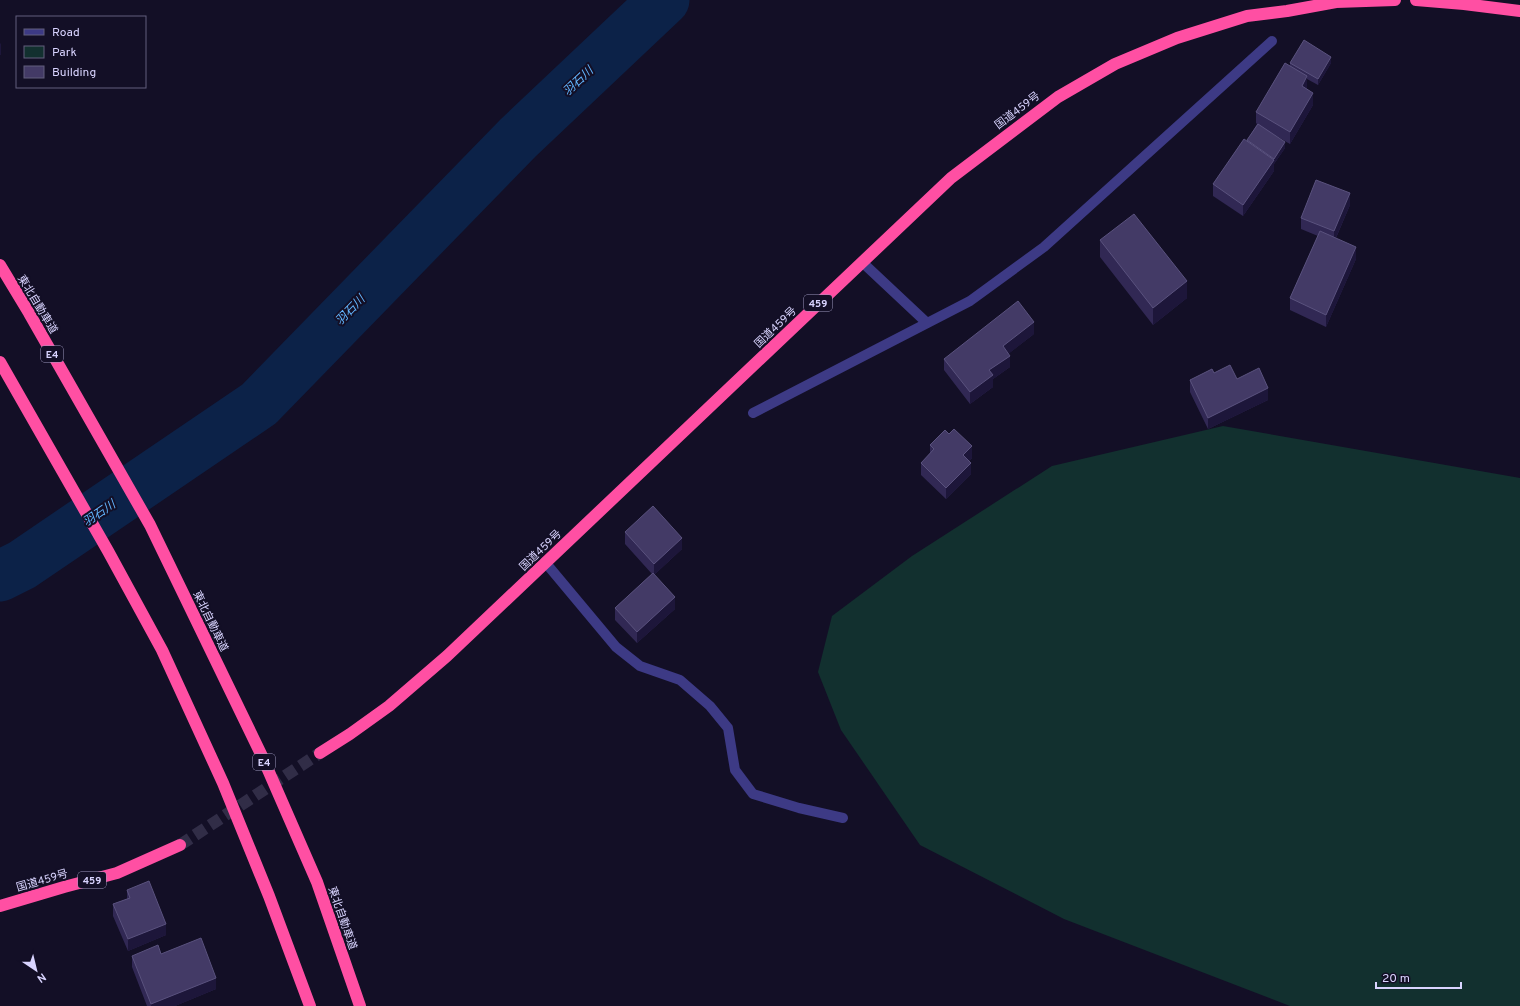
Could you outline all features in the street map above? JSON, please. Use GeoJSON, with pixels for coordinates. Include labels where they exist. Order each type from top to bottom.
{"type":"FeatureCollection","features":[{"type":"Feature","properties":{"kind":"highway","name":"国道459号"},"geometry":{"type":"LineString","coordinates":[[320,752],[350,734],[389,706],[447,656],[951,178],[1058,96],[1115,64],[1177,38],[1247,16],[1287,11],[1336,2],[1395,0]]}},
{"type":"Feature","properties":{"kind":"highway"},"geometry":{"type":"LineString","coordinates":[[1416,0],[1520,11]]}},
{"type":"Feature","properties":{"kind":"highway","name":"東北自動車道"},"geometry":{"type":"LineString","coordinates":[[0,265],[150,526],[262,756],[314,875],[360,1006]]}},
{"type":"Feature","properties":{"kind":"highway"},"geometry":{"type":"LineString","coordinates":[[0,362],[108,551],[162,650],[223,783],[269,896],[310,1006]]}},
{"type":"Feature","properties":{"kind":"highway","name":"国道459号"},"geometry":{"type":"LineString","coordinates":[[0,906],[117,873],[180,846]]}},
{"type":"Feature","properties":{"kind":"street"},"geometry":{"type":"LineString","coordinates":[[753,413],[970,301],[1044,247],[1272,41]]}},
{"type":"Feature","properties":{"kind":"street"},"geometry":{"type":"LineString","coordinates":[[862,262],[927,323]]}},
{"type":"Feature","properties":{"kind":"street"},"geometry":{"type":"LineString","coordinates":[[545,562],[616,647],[640,666],[680,680],[710,706],[728,728],[735,770],[753,794],[799,808],[843,818]]}},
{"type":"Feature","properties":{"kind":"green space"},"geometry":{"type":"Polygon","coordinates":[[[1223,426],[1520,478],[1520,1006],[1290,1006],[1064,919],[920,845],[841,730],[818,672],[832,616],[912,556],[1052,466],[1223,426]]]}},
{"type":"Feature","properties":{"kind":"building"},"geometry":{"type":"Polygon","coordinates":[[[1304,40],[1331,57],[1318,79],[1290,63],[1304,40]]]}},
{"type":"Feature","properties":{"kind":"building"},"geometry":{"type":"Polygon","coordinates":[[[1285,63],[1307,76],[1302,86],[1313,93],[1290,132],[1256,112],[1285,63]]]}},
{"type":"Feature","properties":{"kind":"building"},"geometry":{"type":"Polygon","coordinates":[[[1258,124],[1285,142],[1274,159],[1247,140],[1258,124]]]}},
{"type":"Feature","properties":{"kind":"building"},"geometry":{"type":"Polygon","coordinates":[[[1244,139],[1274,160],[1243,205],[1213,184],[1244,139]]]}},
{"type":"Feature","properties":{"kind":"building"},"geometry":{"type":"Polygon","coordinates":[[[1316,180],[1350,193],[1334,231],[1301,218],[1316,180]]]}},
{"type":"Feature","properties":{"kind":"building"},"geometry":{"type":"Polygon","coordinates":[[[1134,214],[1187,281],[1153,308],[1100,240],[1134,214]]]}},
{"type":"Feature","properties":{"kind":"building"},"geometry":{"type":"Polygon","coordinates":[[[1320,231],[1356,247],[1326,315],[1290,298],[1320,231]]]}},
{"type":"Feature","properties":{"kind":"building"},"geometry":{"type":"Polygon","coordinates":[[[1018,301],[1034,322],[1003,346],[1010,356],[989,370],[993,375],[970,392],[944,359],[1018,301]]]}},
{"type":"Feature","properties":{"kind":"building"},"geometry":{"type":"Polygon","coordinates":[[[1230,365],[1237,379],[1259,368],[1268,388],[1208,418],[1190,380],[1212,369],[1214,373],[1230,365]]]}},
{"type":"Feature","properties":{"kind":"building"},"geometry":{"type":"Polygon","coordinates":[[[954,429],[972,446],[963,455],[971,463],[946,488],[921,463],[934,449],[930,445],[945,430],[949,434],[954,429]]]}},
{"type":"Feature","properties":{"kind":"building"},"geometry":{"type":"Polygon","coordinates":[[[653,506],[682,538],[654,564],[625,532],[653,506]]]}},
{"type":"Feature","properties":{"kind":"building"},"geometry":{"type":"Polygon","coordinates":[[[653,573],[675,597],[637,632],[615,608],[653,573]]]}},
{"type":"Feature","properties":{"kind":"building"},"geometry":{"type":"Polygon","coordinates":[[[149,881],[166,924],[128,939],[113,904],[130,898],[127,890],[149,881]]]}},
{"type":"Feature","properties":{"kind":"building"},"geometry":{"type":"Polygon","coordinates":[[[201,938],[216,978],[151,1004],[132,956],[158,945],[161,954],[201,938]]]}},
{"type":"Feature","properties":{"kind":"waterway","name":"羽石川"},"geometry":{"type":"LineString","coordinates":[[0,576],[22,565],[259,404],[518,138],[664,0]]}},
{"type":"Feature","properties":{"kind":"tunnel"},"geometry":{"type":"LineString","coordinates":[[180,845],[320,753]]}}]}
